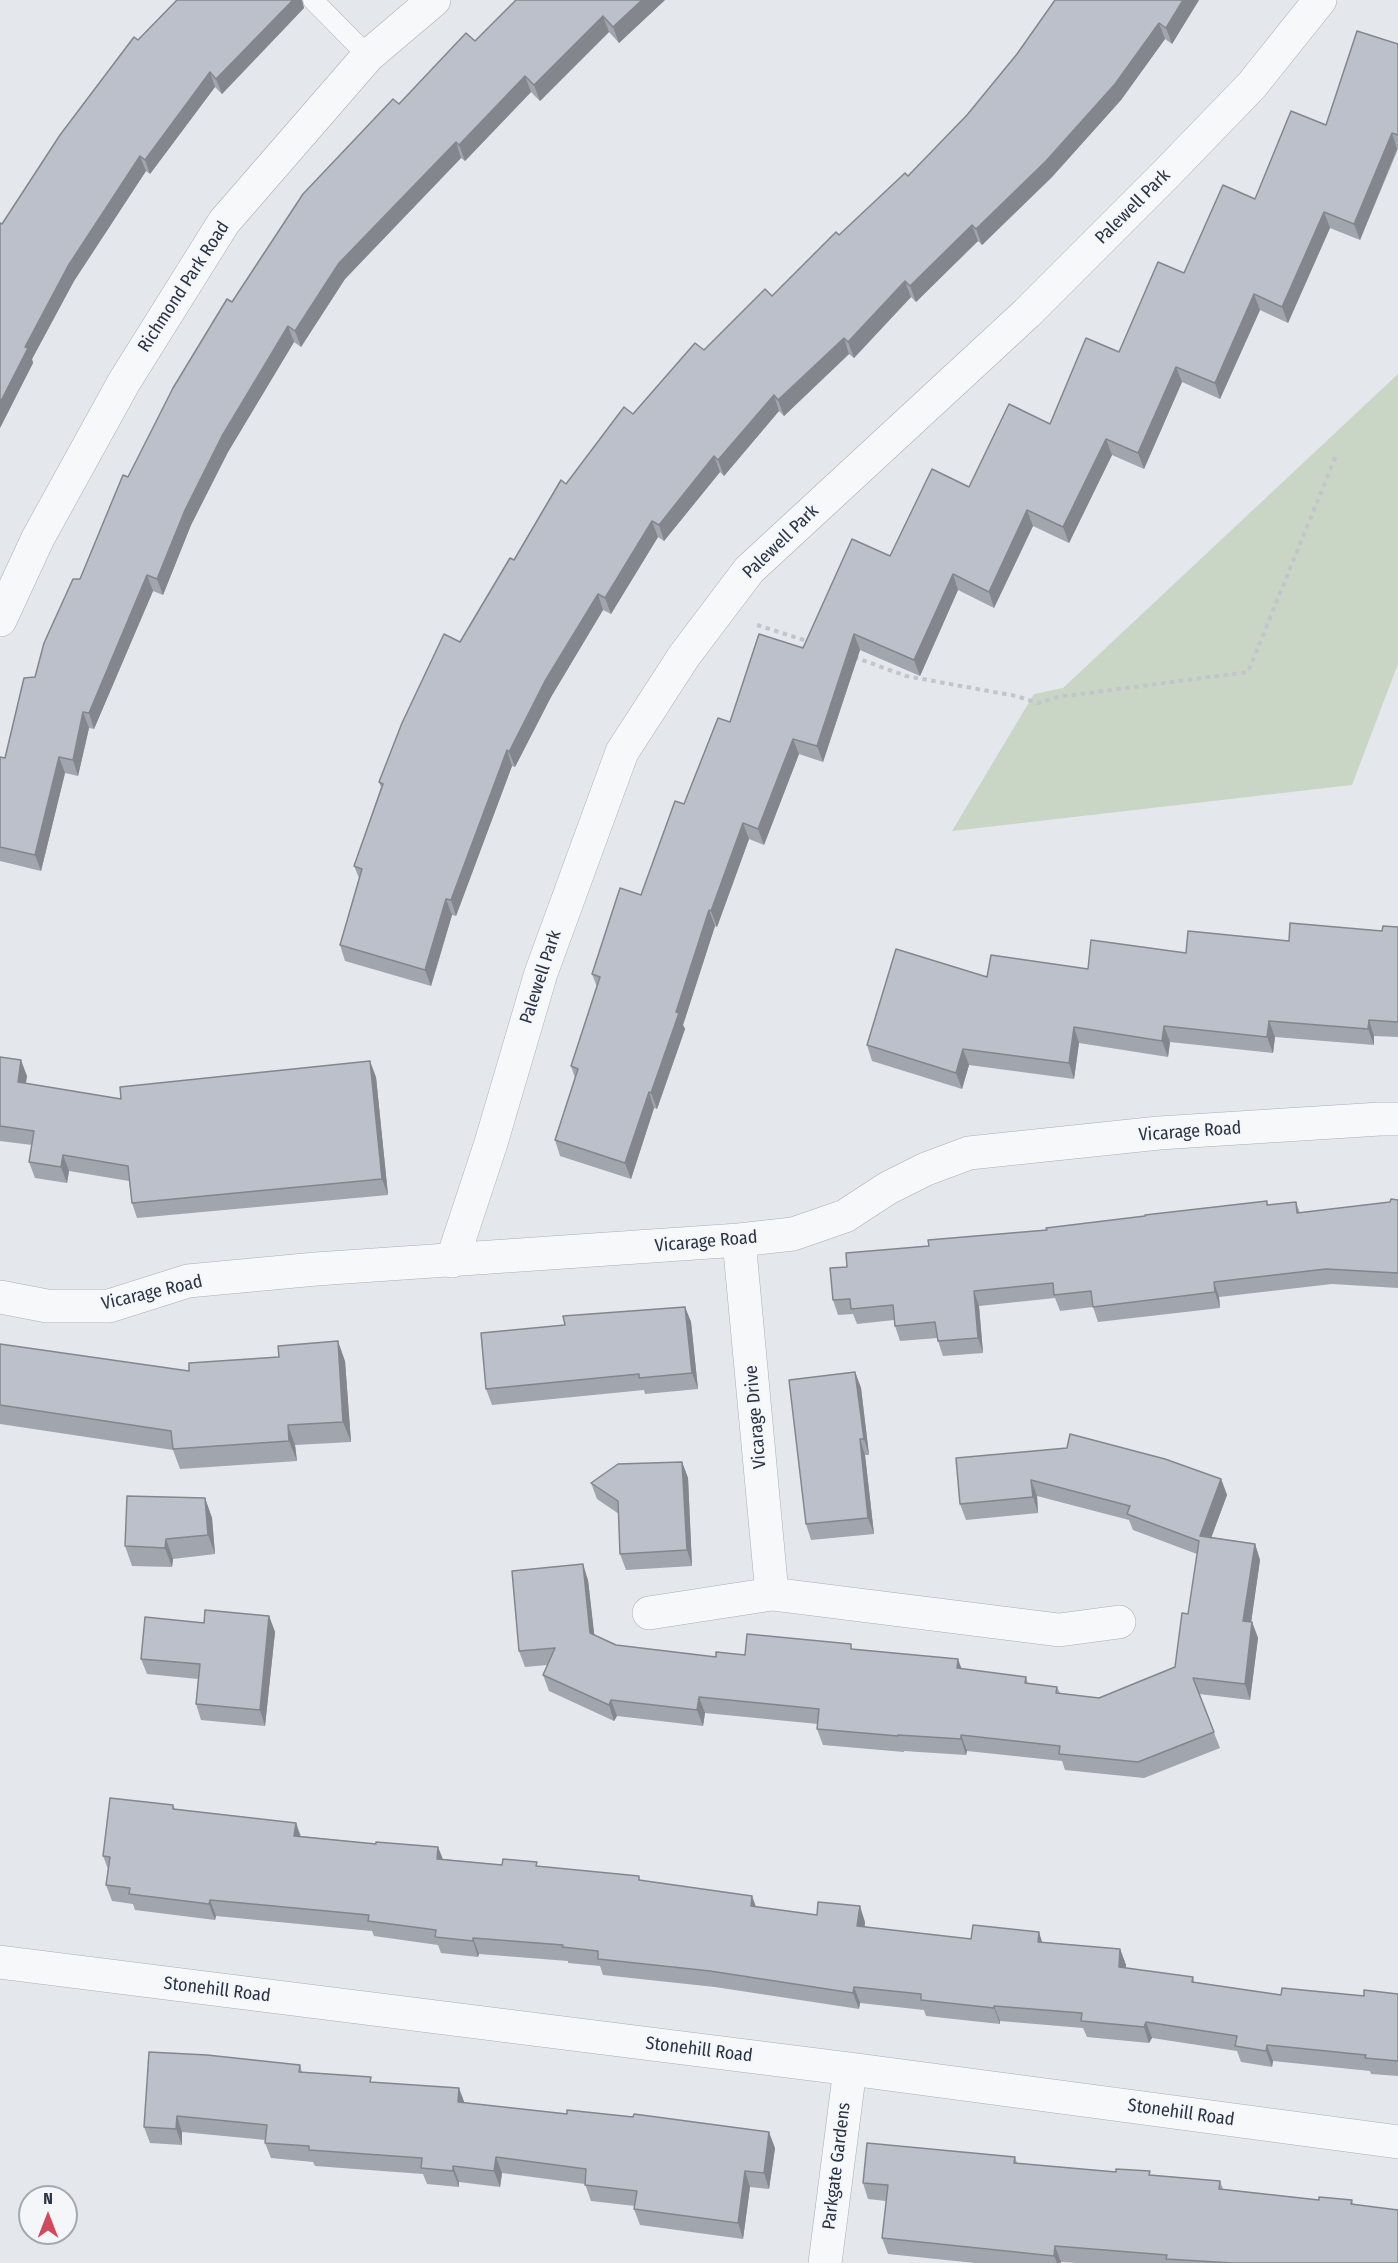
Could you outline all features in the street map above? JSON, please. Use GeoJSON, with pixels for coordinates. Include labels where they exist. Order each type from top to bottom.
{"type":"FeatureCollection","features":[{"type":"Feature","properties":{"kind":"street","name":"Richmond Park Road"},"geometry":{"type":"LineString","coordinates":[[0,620],[38,538],[118,392],[224,222],[368,56],[434,0]]}},
{"type":"Feature","properties":{"kind":"street","name":"Palewell Park"},"geometry":{"type":"LineString","coordinates":[[452,1261],[492,1143],[541,973],[622,752],[684,656],[749,570],[1027,313],[1167,174],[1252,85],[1320,0]]}},
{"type":"Feature","properties":{"kind":"street","name":"Vicarage Road"},"geometry":{"type":"LineString","coordinates":[[0,1297],[47,1306],[109,1306],[188,1281],[316,1269],[739,1240],[794,1234],[845,1216],[888,1188],[926,1169],[969,1153],[1159,1133],[1398,1119]]}},
{"type":"Feature","properties":{"kind":"street","name":"Vicarage Drive"},"geometry":{"type":"LineString","coordinates":[[739,1240],[772,1594]]}},
{"type":"Feature","properties":{"kind":"street"},"geometry":{"type":"LineString","coordinates":[[649,1613],[772,1594],[1059,1630],[1119,1622]]}},
{"type":"Feature","properties":{"kind":"street","name":"Stonehill Road"},"geometry":{"type":"LineString","coordinates":[[0,1962],[850,2069],[1398,2142]]}},
{"type":"Feature","properties":{"kind":"street","name":"Parkgate Gardens"},"geometry":{"type":"LineString","coordinates":[[825,2263],[850,2069]]}},
{"type":"Feature","properties":{"kind":"lane"},"geometry":{"type":"LineString","coordinates":[[313,0],[368,56]]}},
{"type":"Feature","properties":{"kind":"path"},"geometry":{"type":"LineString","coordinates":[[850,656],[906,676],[1016,696],[1038,704],[1058,697],[1248,672],[1337,453]]}},
{"type":"Feature","properties":{"kind":"path"},"geometry":{"type":"LineString","coordinates":[[722,606],[759,626],[818,644]]}},
{"type":"Feature","properties":{"kind":"green space"},"geometry":{"type":"Polygon","coordinates":[[[1398,374],[1398,664],[1352,785],[952,831],[1034,694],[1063,688],[1398,374]]]}},
{"type":"Feature","properties":{"kind":"building"},"geometry":{"type":"Polygon","coordinates":[[[177,0],[293,0],[216,79],[210,72],[145,160],[140,156],[68,266],[25,347],[28,348],[0,403],[0,223],[2,224],[60,135],[134,37],[138,40],[177,0]]]}},
{"type":"Feature","properties":{"kind":"building"},"geometry":{"type":"Polygon","coordinates":[[[516,0],[642,0],[613,27],[603,16],[534,85],[525,76],[459,145],[456,142],[339,263],[295,331],[288,326],[222,436],[185,510],[157,579],[147,575],[89,713],[83,712],[73,760],[59,757],[35,855],[0,847],[0,757],[5,758],[24,678],[35,677],[44,643],[73,579],[80,579],[123,475],[128,477],[173,388],[227,299],[232,302],[303,194],[393,99],[399,104],[466,33],[475,41],[516,0]]]}},
{"type":"Feature","properties":{"kind":"building"},"geometry":{"type":"Polygon","coordinates":[[[1055,0],[1183,0],[1166,28],[1159,23],[1115,84],[1046,161],[976,229],[972,225],[910,286],[905,281],[848,342],[844,338],[778,400],[774,395],[718,460],[714,456],[659,525],[652,521],[605,598],[598,594],[545,681],[509,752],[507,750],[451,900],[446,899],[425,970],[340,945],[362,869],[354,866],[383,784],[379,782],[402,723],[444,634],[460,642],[510,558],[514,560],[561,480],[566,484],[624,407],[633,414],[695,343],[704,350],[765,289],[772,296],[836,232],[839,235],[905,173],[908,176],[967,115],[1017,54],[1055,0]]]}},
{"type":"Feature","properties":{"kind":"building"},"geometry":{"type":"Polygon","coordinates":[[[1357,31],[1398,44],[1398,135],[1392,133],[1354,224],[1324,212],[1282,307],[1254,294],[1215,383],[1176,367],[1138,453],[1106,439],[1063,527],[1027,510],[989,592],[953,574],[914,660],[854,634],[817,746],[793,739],[758,829],[743,823],[711,911],[709,910],[676,1012],[679,1013],[625,1163],[555,1140],[578,1069],[571,1066],[600,977],[592,974],[620,888],[641,895],[675,801],[684,804],[718,718],[730,722],[759,634],[803,648],[852,539],[890,556],[932,469],[969,487],[1009,404],[1050,424],[1086,338],[1119,352],[1158,262],[1184,273],[1223,185],[1255,199],[1291,111],[1326,125],[1357,31]]]}},
{"type":"Feature","properties":{"kind":"building"},"geometry":{"type":"Polygon","coordinates":[[[1290,923],[1382,931],[1383,926],[1398,927],[1398,1022],[1369,1020],[1368,1029],[1269,1021],[1267,1037],[1164,1026],[1162,1041],[1074,1027],[1069,1063],[963,1049],[956,1073],[867,1045],[896,949],[987,977],[991,955],[1088,969],[1091,940],[1186,953],[1188,931],[1289,941],[1290,923]]]}},
{"type":"Feature","properties":{"kind":"building"},"geometry":{"type":"Polygon","coordinates":[[[0,1057],[21,1060],[18,1082],[121,1099],[120,1087],[370,1061],[382,1179],[132,1203],[128,1166],[63,1155],[61,1167],[29,1162],[34,1131],[0,1126],[0,1057]]]}},
{"type":"Feature","properties":{"kind":"building"},"geometry":{"type":"Polygon","coordinates":[[[1391,1199],[1398,1200],[1398,1273],[1326,1269],[1214,1282],[1215,1292],[1093,1307],[1091,1291],[1054,1295],[1053,1283],[974,1291],[978,1338],[938,1341],[935,1322],[895,1326],[893,1305],[851,1309],[850,1299],[833,1300],[830,1268],[847,1267],[846,1253],[929,1246],[928,1240],[1047,1230],[1046,1228],[1267,1201],[1267,1205],[1296,1202],[1297,1213],[1390,1202],[1391,1199]]]}},
{"type":"Feature","properties":{"kind":"building"},"geometry":{"type":"Polygon","coordinates":[[[685,1307],[692,1373],[639,1378],[639,1374],[486,1389],[481,1333],[565,1325],[563,1316],[685,1307]]]}},
{"type":"Feature","properties":{"kind":"building"},"geometry":{"type":"Polygon","coordinates":[[[338,1341],[343,1422],[288,1425],[289,1441],[173,1449],[171,1431],[0,1405],[0,1344],[189,1371],[189,1363],[279,1357],[278,1346],[338,1341]]]}},
{"type":"Feature","properties":{"kind":"building"},"geometry":{"type":"Polygon","coordinates":[[[855,1372],[864,1439],[860,1439],[868,1518],[806,1524],[789,1380],[855,1372]]]}},
{"type":"Feature","properties":{"kind":"building"},"geometry":{"type":"Polygon","coordinates":[[[1070,1434],[1165,1459],[1221,1479],[1200,1536],[1255,1544],[1243,1621],[1252,1622],[1245,1684],[1193,1678],[1214,1732],[1138,1762],[1059,1754],[1060,1746],[961,1735],[961,1739],[817,1729],[819,1709],[699,1697],[697,1710],[611,1700],[609,1705],[543,1675],[555,1648],[519,1651],[512,1571],[583,1564],[590,1633],[616,1645],[716,1657],[716,1652],[745,1655],[747,1634],[851,1644],[851,1649],[958,1659],[957,1668],[1026,1677],[1025,1683],[1057,1687],[1056,1693],[1099,1698],[1175,1667],[1182,1613],[1188,1614],[1199,1541],[1127,1514],[1130,1506],[1031,1480],[1033,1497],[960,1504],[956,1458],[1067,1448],[1070,1434]]]}},
{"type":"Feature","properties":{"kind":"building"},"geometry":{"type":"Polygon","coordinates":[[[682,1462],[687,1550],[620,1554],[618,1501],[591,1483],[618,1464],[682,1462]]]}},
{"type":"Feature","properties":{"kind":"building"},"geometry":{"type":"Polygon","coordinates":[[[127,1496],[205,1498],[208,1535],[166,1539],[165,1548],[125,1546],[127,1496]]]}},
{"type":"Feature","properties":{"kind":"building"},"geometry":{"type":"Polygon","coordinates":[[[205,1610],[269,1616],[260,1710],[196,1704],[200,1664],[141,1659],[145,1617],[204,1623],[205,1610]]]}},
{"type":"Feature","properties":{"kind":"building"},"geometry":{"type":"Polygon","coordinates":[[[110,1798],[173,1805],[173,1809],[296,1823],[294,1836],[438,1847],[437,1859],[502,1865],[503,1859],[537,1862],[536,1866],[639,1876],[639,1880],[752,1896],[751,1906],[817,1915],[818,1902],[860,1906],[857,1926],[971,1939],[973,1925],[1039,1932],[1038,1942],[1120,1949],[1119,1967],[1193,1977],[1192,1982],[1281,1995],[1282,1988],[1364,1996],[1364,1990],[1398,1994],[1398,2061],[1365,2058],[1366,2055],[1267,2045],[1266,2051],[1235,2046],[1237,2036],[1146,2022],[1144,2027],[1081,2021],[1082,2013],[994,2006],[994,2008],[921,2000],[921,1994],[854,1987],[853,1993],[710,1971],[598,1959],[598,1951],[562,1947],[563,1945],[435,1937],[436,1930],[368,1921],[369,1915],[210,1900],[209,1904],[129,1894],[130,1888],[106,1885],[110,1857],[103,1856],[110,1798]]]}},
{"type":"Feature","properties":{"kind":"building"},"geometry":{"type":"Polygon","coordinates":[[[149,2052],[207,2055],[300,2065],[299,2072],[371,2077],[370,2082],[459,2088],[458,2102],[567,2114],[567,2110],[633,2117],[634,2114],[769,2132],[764,2173],[745,2171],[738,2223],[634,2209],[637,2191],[585,2185],[586,2169],[496,2157],[494,2171],[453,2166],[453,2171],[421,2168],[422,2158],[309,2150],[309,2146],[265,2143],[267,2125],[177,2116],[176,2129],[144,2127],[149,2052]]]}},
{"type":"Feature","properties":{"kind":"building"},"geometry":{"type":"Polygon","coordinates":[[[867,2143],[1015,2157],[1014,2163],[1116,2172],[1116,2169],[1150,2171],[1149,2175],[1220,2181],[1219,2189],[1319,2200],[1319,2197],[1352,2200],[1351,2204],[1398,2210],[1398,2263],[1233,2263],[1166,2259],[1167,2255],[1055,2246],[1054,2256],[882,2238],[888,2185],[863,2183],[867,2143]]]}}]}
